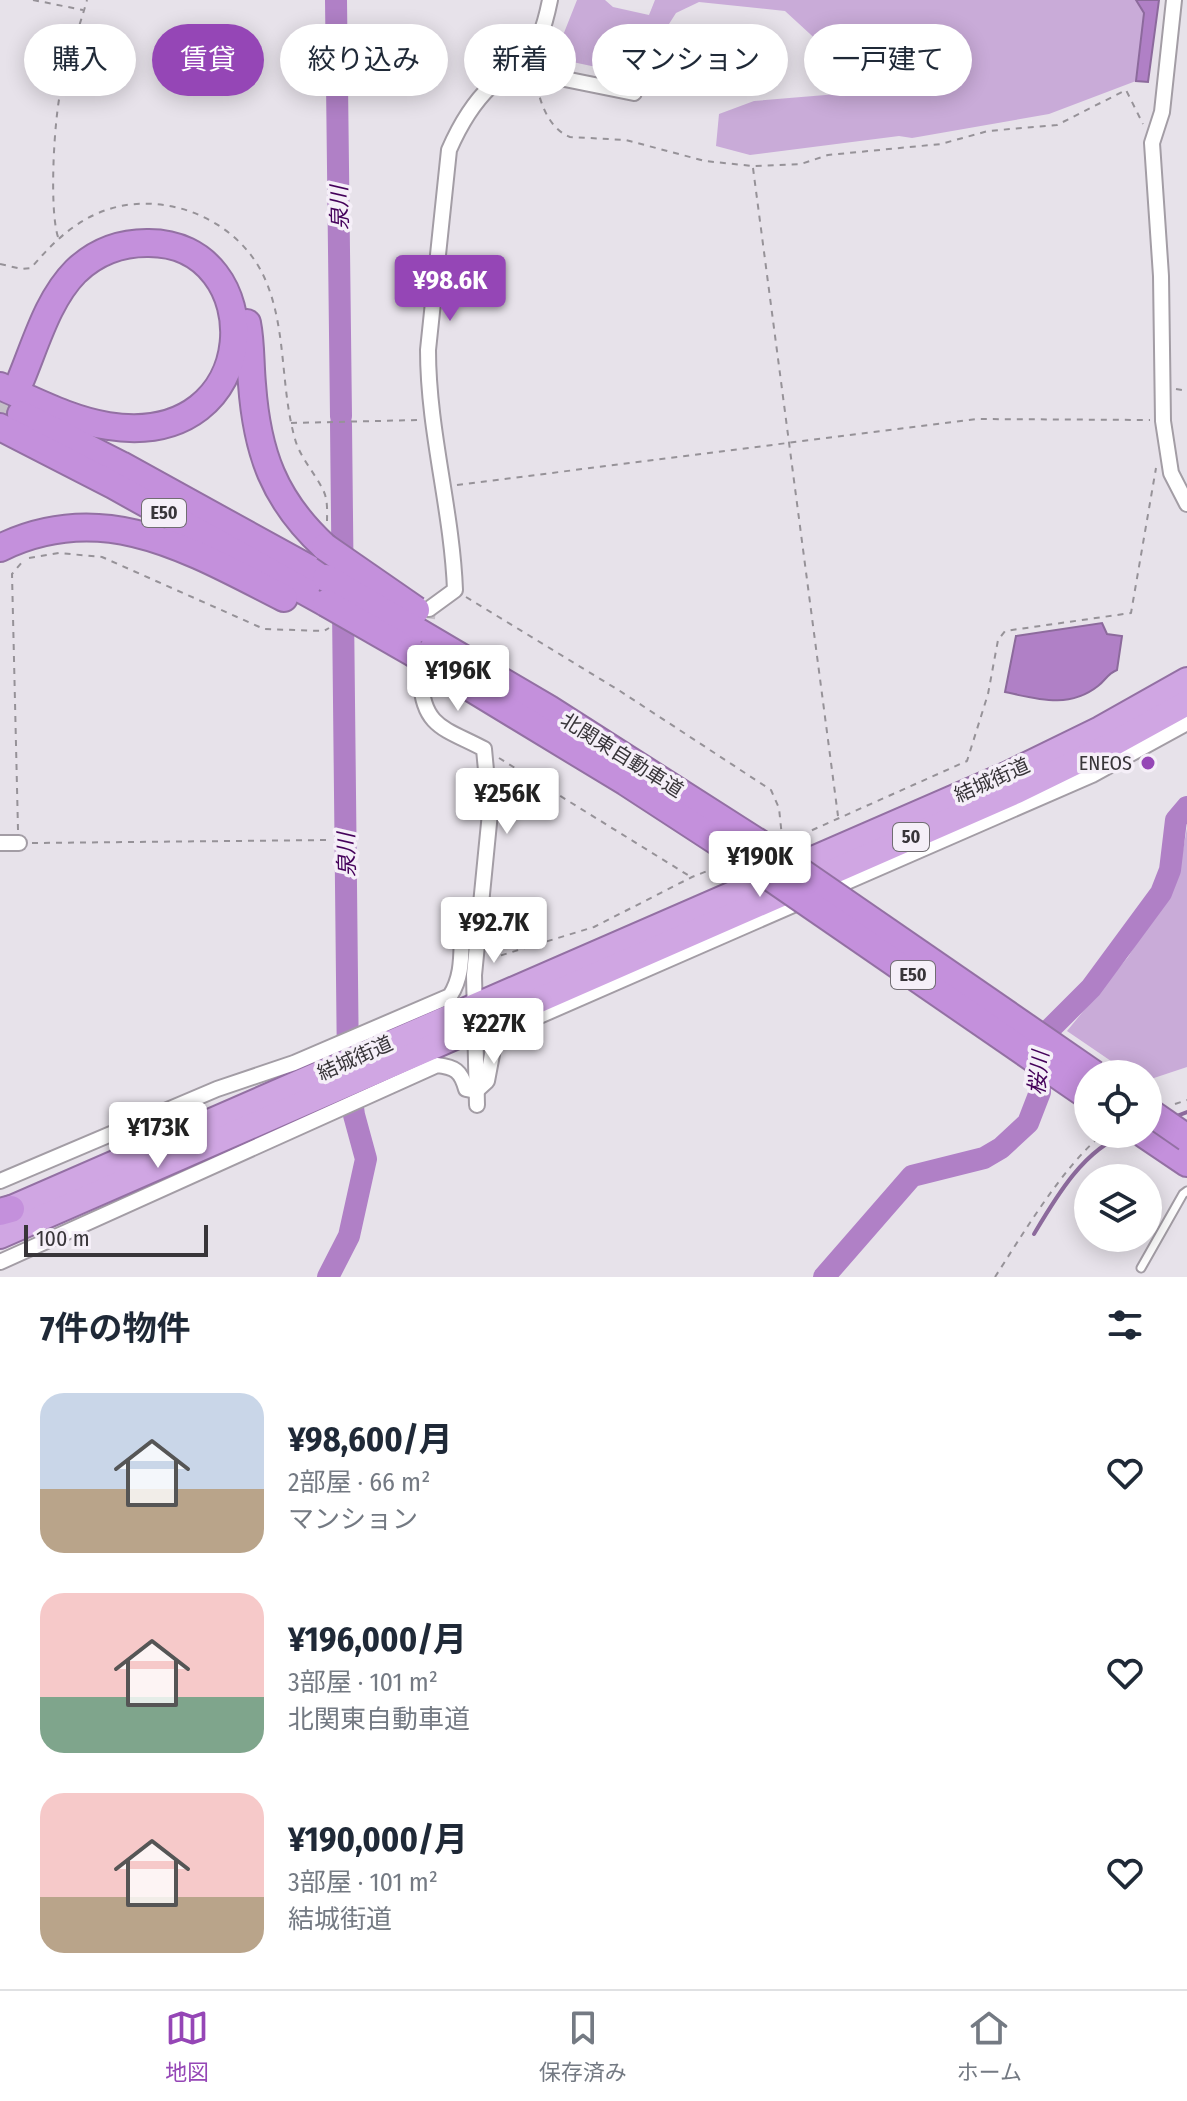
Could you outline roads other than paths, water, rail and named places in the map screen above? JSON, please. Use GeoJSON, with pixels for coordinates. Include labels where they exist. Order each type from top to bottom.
{"type":"FeatureCollection","features":[{"type":"Feature","properties":{"kind":"highway"},"geometry":{"type":"LineString","coordinates":[[11,380],[47,291],[63,268],[83,249],[110,236],[141,230],[174,235],[203,248],[233,279],[245,309],[257,428],[270,475],[300,524],[418,642]]}},
{"type":"Feature","properties":{"kind":"highway"},"geometry":{"type":"LineString","coordinates":[[154,243],[185,252],[211,271],[229,299],[235,345],[228,371],[221,384],[199,407],[172,421],[138,428],[106,426],[62,414],[11,380],[67,282],[89,260],[105,250],[122,244],[154,243]]}},
{"type":"Feature","properties":{"kind":"highway","name":"北関東自動車道"},"geometry":{"type":"LineString","coordinates":[[0,403],[134,472],[326,600]]}},
{"type":"Feature","properties":{"kind":"highway","name":"北関東自動車道"},"geometry":{"type":"LineString","coordinates":[[0,427],[326,600],[418,642],[549,709],[715,813],[749,849],[1074,1086]]}},
{"type":"Feature","properties":{"kind":"highway"},"geometry":{"type":"LineString","coordinates":[[0,548],[21,538],[67,527],[125,530],[326,600]]}},
{"type":"Feature","properties":{"kind":"highway","name":"北関東自動車道"},"geometry":{"type":"LineString","coordinates":[[418,642],[552,737],[749,849],[1074,1061]]}},
{"type":"Feature","properties":{"kind":"highway","name":"結城街道"},"geometry":{"type":"LineString","coordinates":[[8,1225],[1008,774],[1100,729],[1187,680]]}},
{"type":"Feature","properties":{"kind":"highway","name":"結城街道"},"geometry":{"type":"LineString","coordinates":[[473,1017],[1017,791],[1187,703]]}},
{"type":"Feature","properties":{"kind":"highway","name":"結城街道"},"geometry":{"type":"LineString","coordinates":[[8,1225],[199,1161],[282,1124],[331,1080]]}},
{"type":"Feature","properties":{"kind":"highway"},"geometry":{"type":"LineString","coordinates":[[1162,1121],[1187,1138]]}},
{"type":"Feature","properties":{"kind":"highway"},"geometry":{"type":"LineString","coordinates":[[1162,1146],[1187,1163]]}},
{"type":"Feature","properties":{"kind":"street"},"geometry":{"type":"LineString","coordinates":[[543,24],[550,0]]}},
{"type":"Feature","properties":{"kind":"street"},"geometry":{"type":"LineString","coordinates":[[1174,0],[1162,112],[1152,143],[1161,276],[1163,421],[1171,473],[1187,504]]}},
{"type":"Feature","properties":{"kind":"street"},"geometry":{"type":"LineString","coordinates":[[476,1098],[473,1017],[490,813],[484,749],[431,719],[422,703],[418,642],[455,590],[444,487],[432,420],[428,350],[449,150],[458,129],[483,96]]}},
{"type":"Feature","properties":{"kind":"street"},"geometry":{"type":"LineString","coordinates":[[476,1098],[487,1081],[494,1044],[505,1031],[1092,775],[1187,723]]}},
{"type":"Feature","properties":{"kind":"street"},"geometry":{"type":"LineString","coordinates":[[0,843],[19,843]]}},
{"type":"Feature","properties":{"kind":"street"},"geometry":{"type":"LineString","coordinates":[[0,1181],[217,1089],[331,1080],[367,1064],[450,996],[460,973],[462,932],[469,925],[479,923]]}},
{"type":"Feature","properties":{"kind":"street"},"geometry":{"type":"LineString","coordinates":[[367,1064],[453,1067],[462,1075],[466,1089],[476,1098]]}},
{"type":"Feature","properties":{"kind":"street"},"geometry":{"type":"LineString","coordinates":[[0,1262],[8,1225]]}},
{"type":"Feature","properties":{"kind":"lane"},"geometry":{"type":"LineString","coordinates":[[1141,1268],[1187,1191]]}},
{"type":"Feature","properties":{"kind":"waterway","name":"泉川"},"geometry":{"type":"LineString","coordinates":[[336,0],[341,416]]}},
{"type":"Feature","properties":{"kind":"waterway","name":"泉川"},"geometry":{"type":"LineString","coordinates":[[328,1277],[349,1236],[366,1159],[354,1115],[348,1070],[341,424]]}},
{"type":"Feature","properties":{"kind":"waterway","name":"桜川"},"geometry":{"type":"LineString","coordinates":[[824,1277],[912,1176],[984,1158],[1001,1148],[1028,1123],[1040,1092],[1039,1043],[1091,988],[1161,893],[1170,870],[1176,820],[1187,807]]}},
{"type":"Feature","properties":{"kind":"waterway"},"geometry":{"type":"LineString","coordinates":[[1174,1117],[1187,1112]]}},
{"type":"Feature","properties":{"kind":"waterway"},"geometry":{"type":"LineString","coordinates":[[1034,1234],[1072,1176],[1101,1148]]}},
{"type":"Feature","properties":{"kind":"tunnel"},"geometry":{"type":"LineString","coordinates":[[0,427],[21,379]]}},
{"type":"Feature","properties":{"kind":"tunnel"},"geometry":{"type":"LineString","coordinates":[[421,681],[429,609]]}},
{"type":"Feature","properties":{"kind":"place","name":"ENEOS"},"geometry":{"type":"Point","coordinates":[1148,763]}}]}
